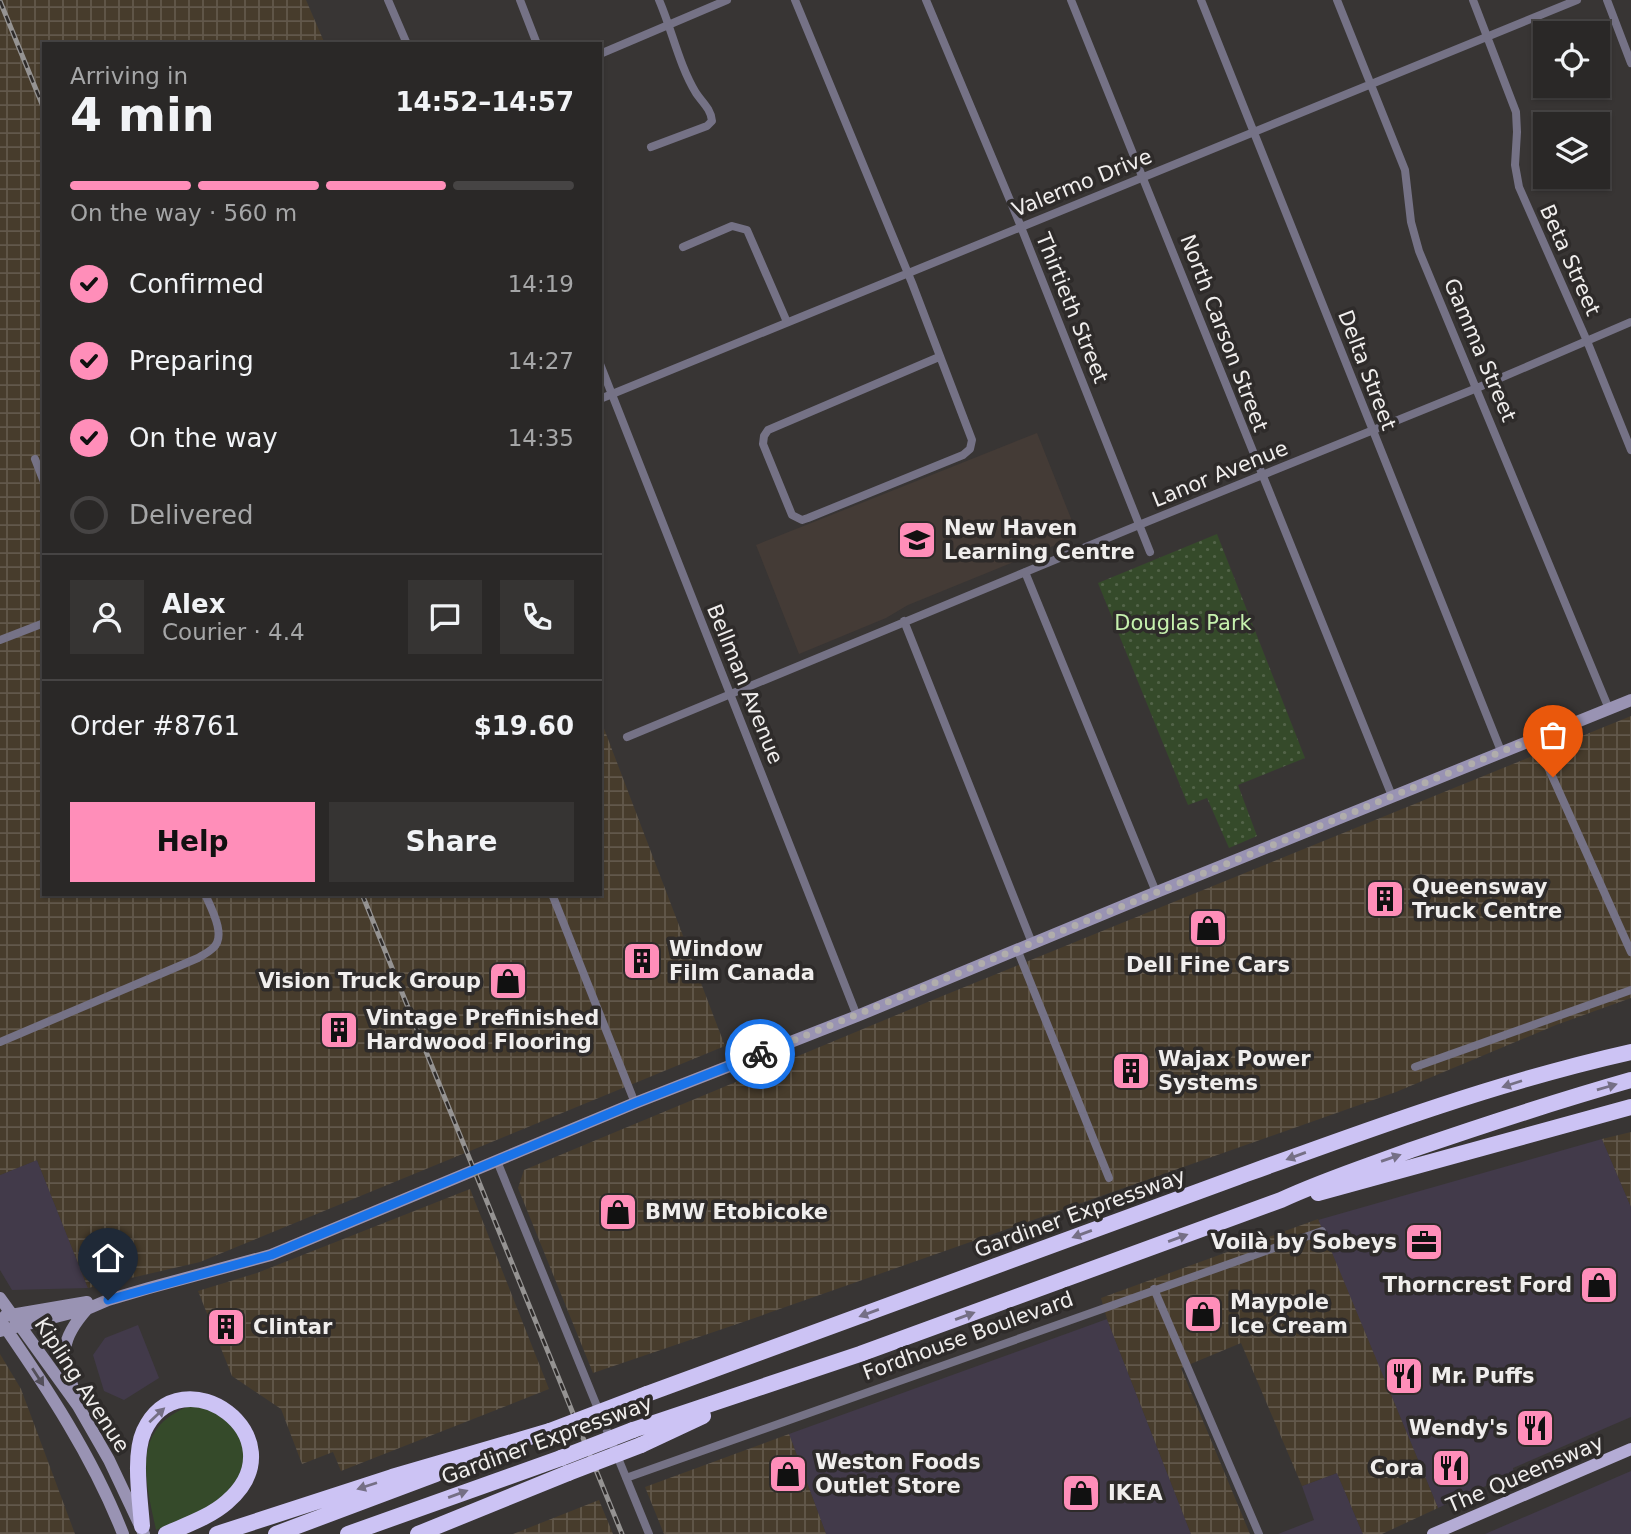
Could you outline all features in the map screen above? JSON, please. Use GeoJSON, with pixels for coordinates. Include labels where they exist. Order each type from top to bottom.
{"type":"FeatureCollection","features":[{"type":"Feature","properties":{"kind":"highway"},"geometry":{"type":"LineString","coordinates":[[1577,1064],[1631,1046]]}},
{"type":"Feature","properties":{"kind":"highway","name":"Gardiner Expressway"},"geometry":{"type":"LineString","coordinates":[[276,1534],[647,1394],[1354,1135],[1577,1064],[1631,1052]]}},
{"type":"Feature","properties":{"kind":"highway","name":"Gardiner Expressway"},"geometry":{"type":"LineString","coordinates":[[348,1534],[561,1458],[637,1437],[762,1388],[1282,1200],[1314,1184],[1475,1128],[1631,1080]]}},
{"type":"Feature","properties":{"kind":"highway"},"geometry":{"type":"LineString","coordinates":[[1282,1200],[1357,1183],[1631,1107]]}},
{"type":"Feature","properties":{"kind":"highway"},"geometry":{"type":"LineString","coordinates":[[143,1530],[138,1466],[145,1428],[163,1409],[174,1404],[188,1400],[203,1400],[216,1404],[234,1416],[246,1434],[250,1446],[247,1475],[227,1503],[166,1534]]}},
{"type":"Feature","properties":{"kind":"highway","name":"Gardiner Expressway"},"geometry":{"type":"LineString","coordinates":[[217,1534],[393,1477],[550,1431]]}},
{"type":"Feature","properties":{"kind":"highway","name":"Gardiner Expressway"},"geometry":{"type":"LineString","coordinates":[[426,1532],[568,1473],[637,1437]]}},
{"type":"Feature","properties":{"kind":"main road"},"geometry":{"type":"LineString","coordinates":[[4,1323],[108,1300],[271,1255],[635,1103],[857,1016],[1631,700]]}},
{"type":"Feature","properties":{"kind":"main road","name":"Kipling Avenue"},"geometry":{"type":"LineString","coordinates":[[0,1298],[4,1323],[72,1430],[108,1498],[123,1534]]}},
{"type":"Feature","properties":{"kind":"main road"},"geometry":{"type":"LineString","coordinates":[[4,1323],[21,1327],[87,1309],[108,1300]]}},
{"type":"Feature","properties":{"kind":"main road"},"geometry":{"type":"LineString","coordinates":[[78,1406],[64,1358],[65,1345],[73,1325],[87,1309]]}},
{"type":"Feature","properties":{"kind":"main road","name":"Kipling Avenue"},"geometry":{"type":"LineString","coordinates":[[21,1327],[78,1406],[109,1460],[143,1530]]}},
{"type":"Feature","properties":{"kind":"main road","name":"The Queensway"},"geometry":{"type":"LineString","coordinates":[[1433,1534],[1631,1449]]}},
{"type":"Feature","properties":{"kind":"street"},"geometry":{"type":"LineString","coordinates":[[388,0],[406,42]]}},
{"type":"Feature","properties":{"kind":"street"},"geometry":{"type":"LineString","coordinates":[[520,0],[536,42]]}},
{"type":"Feature","properties":{"kind":"street"},"geometry":{"type":"LineString","coordinates":[[651,147],[706,126],[712,121],[691,84],[659,0]]}},
{"type":"Feature","properties":{"kind":"street"},"geometry":{"type":"LineString","coordinates":[[602,53],[727,0]]}},
{"type":"Feature","properties":{"kind":"street"},"geometry":{"type":"LineString","coordinates":[[795,0],[907,272],[971,435],[971,444],[963,455],[808,518],[802,520],[792,515],[763,444],[768,430],[939,357]]}},
{"type":"Feature","properties":{"kind":"street","name":"Thirtieth Street"},"geometry":{"type":"LineString","coordinates":[[926,0],[1021,226],[1150,552]]}},
{"type":"Feature","properties":{"kind":"street","name":"North Carson Street"},"geometry":{"type":"LineString","coordinates":[[1071,0],[1392,796]]}},
{"type":"Feature","properties":{"kind":"street","name":"Delta Street"},"geometry":{"type":"LineString","coordinates":[[1202,0],[1501,751]]}},
{"type":"Feature","properties":{"kind":"street","name":"Gamma Street"},"geometry":{"type":"LineString","coordinates":[[1337,0],[1405,170],[1411,222],[1419,251],[1609,709]]}},
{"type":"Feature","properties":{"kind":"street","name":"Beta Street"},"geometry":{"type":"LineString","coordinates":[[1473,0],[1516,112],[1515,165],[1519,187],[1587,341],[1631,450]]}},
{"type":"Feature","properties":{"kind":"street","name":"Valermo Drive"},"geometry":{"type":"LineString","coordinates":[[602,398],[1577,0]]}},
{"type":"Feature","properties":{"kind":"street"},"geometry":{"type":"LineString","coordinates":[[1607,0],[1631,63]]}},
{"type":"Feature","properties":{"kind":"street"},"geometry":{"type":"LineString","coordinates":[[682,247],[732,226],[747,230],[787,322]]}},
{"type":"Feature","properties":{"kind":"street","name":"Lanor Avenue"},"geometry":{"type":"LineString","coordinates":[[628,737],[904,621],[1477,388],[1631,322]]}},
{"type":"Feature","properties":{"kind":"street","name":"Bellman Avenue"},"geometry":{"type":"LineString","coordinates":[[602,369],[857,1016]]}},
{"type":"Feature","properties":{"kind":"street"},"geometry":{"type":"LineString","coordinates":[[35,459],[42,477]]}},
{"type":"Feature","properties":{"kind":"street"},"geometry":{"type":"LineString","coordinates":[[1025,572],[1156,892]]}},
{"type":"Feature","properties":{"kind":"street"},"geometry":{"type":"LineString","coordinates":[[904,621],[1032,943]]}},
{"type":"Feature","properties":{"kind":"street"},"geometry":{"type":"LineString","coordinates":[[0,640],[42,624]]}},
{"type":"Feature","properties":{"kind":"street"},"geometry":{"type":"LineString","coordinates":[[1535,738],[1631,952]]}},
{"type":"Feature","properties":{"kind":"street"},"geometry":{"type":"LineString","coordinates":[[0,1042],[198,958],[214,947],[219,939],[206,896]]}},
{"type":"Feature","properties":{"kind":"street"},"geometry":{"type":"LineString","coordinates":[[553,896],[635,1103]]}},
{"type":"Feature","properties":{"kind":"street"},"geometry":{"type":"LineString","coordinates":[[1017,949],[1109,1178]]}},
{"type":"Feature","properties":{"kind":"street"},"geometry":{"type":"LineString","coordinates":[[1415,1067],[1631,990]]}},
{"type":"Feature","properties":{"kind":"street"},"geometry":{"type":"LineString","coordinates":[[497,1161],[649,1534]]}},
{"type":"Feature","properties":{"kind":"street","name":"Fordhouse Boulevard"},"geometry":{"type":"LineString","coordinates":[[626,1478],[1322,1231]]}},
{"type":"Feature","properties":{"kind":"street"},"geometry":{"type":"LineString","coordinates":[[1154,1289],[1259,1534]]}},
{"type":"Feature","properties":{"kind":"shaded area"},"geometry":{"type":"Polygon","coordinates":[[[0,0],[306,0],[324,42],[42,42],[42,896],[602,896],[602,723],[725,1046],[200,1262],[88,1288],[37,1160],[0,1175],[0,0]]]}},
{"type":"Feature","properties":{"kind":"shaded area","name":"New Haven Learning Centre"},"geometry":{"type":"Polygon","coordinates":[[[1037,433],[1078,536],[908,605],[886,618],[799,654],[756,545],[1037,433]]]}},
{"type":"Feature","properties":{"kind":"shaded area"},"geometry":{"type":"Polygon","coordinates":[[[1631,716],[1631,998],[1556,1025],[1396,1092],[593,1373],[518,1188],[524,1170],[935,999],[1631,716]]]}},
{"type":"Feature","properties":{"kind":"shaded area"},"geometry":{"type":"Polygon","coordinates":[[[1631,1132],[1631,1207],[1602,1139],[1631,1132]]]}},
{"type":"Feature","properties":{"kind":"shaded area"},"geometry":{"type":"Polygon","coordinates":[[[1602,1139],[1631,1207],[1631,1417],[1513,1468],[1514,1473],[1438,1508],[1318,1220],[1602,1139]]]}},
{"type":"Feature","properties":{"kind":"shaded area"},"geometry":{"type":"Polygon","coordinates":[[[37,1160],[88,1288],[12,1290],[0,1270],[0,1175],[37,1160]]]}},
{"type":"Feature","properties":{"kind":"shaded area"},"geometry":{"type":"Polygon","coordinates":[[[470,1189],[549,1389],[341,1471],[333,1452],[302,1464],[281,1409],[232,1376],[198,1291],[257,1273],[470,1189]]]}},
{"type":"Feature","properties":{"kind":"shaded area"},"geometry":{"type":"Polygon","coordinates":[[[1318,1219],[1438,1508],[1382,1534],[1363,1534],[1337,1473],[1302,1486],[1241,1343],[1181,1368],[1250,1534],[1191,1534],[1101,1298],[1318,1219]]]}},
{"type":"Feature","properties":{"kind":"shaded area","name":"IKEA"},"geometry":{"type":"Polygon","coordinates":[[[1107,1319],[1191,1534],[826,1534],[789,1434],[1107,1319]]]}},
{"type":"Feature","properties":{"kind":"shaded area"},"geometry":{"type":"Polygon","coordinates":[[[138,1325],[159,1378],[124,1400],[104,1391],[93,1355],[105,1338],[138,1325]]]}},
{"type":"Feature","properties":{"kind":"shaded area"},"geometry":{"type":"Polygon","coordinates":[[[0,1354],[21,1389],[75,1534],[0,1534],[0,1354]]]}},
{"type":"Feature","properties":{"kind":"shaded area"},"geometry":{"type":"Polygon","coordinates":[[[789,1434],[826,1534],[664,1534],[645,1487],[789,1434]]]}},
{"type":"Feature","properties":{"kind":"shaded area"},"geometry":{"type":"Polygon","coordinates":[[[1631,1471],[1631,1534],[1485,1534],[1631,1471]]]}},
{"type":"Feature","properties":{"kind":"shaded area"},"geometry":{"type":"Polygon","coordinates":[[[1337,1473],[1363,1534],[1278,1534],[1314,1520],[1302,1486],[1337,1473]]]}},
{"type":"Feature","properties":{"kind":"shaded area"},"geometry":{"type":"Polygon","coordinates":[[[599,1500],[613,1534],[513,1534],[599,1500]]]}},
{"type":"Feature","properties":{"kind":"green space","name":"Douglas Park"},"geometry":{"type":"Polygon","coordinates":[[[1217,534],[1305,758],[1238,785],[1257,836],[1229,848],[1207,798],[1188,805],[1098,583],[1217,534]]]}},
{"type":"Feature","properties":{"kind":"green space"},"geometry":{"type":"Polygon","coordinates":[[[187,1407],[204,1407],[233,1421],[247,1451],[236,1486],[204,1512],[156,1530],[146,1476],[150,1443],[157,1429],[169,1417],[187,1407]]]}},
{"type":"Feature","properties":{"kind":"railway"},"geometry":{"type":"LineString","coordinates":[[0,1],[42,104]]}},
{"type":"Feature","properties":{"kind":"railway"},"geometry":{"type":"LineString","coordinates":[[363,896],[622,1534]]}},
{"type":"Feature","properties":{"kind":"way so far"},"geometry":{"type":"LineString","coordinates":[[760,1054],[1535,738],[1553,777]]}},
{"type":"Feature","properties":{"kind":"place","name":"New Haven Learning Centre"},"geometry":{"type":"Point","coordinates":[917,540]}},
{"type":"Feature","properties":{"kind":"place","name":"Queensway Truck Centre"},"geometry":{"type":"Point","coordinates":[1385,899]}},
{"type":"Feature","properties":{"kind":"place","name":"Dell Fine Cars"},"geometry":{"type":"Point","coordinates":[1208,928]}},
{"type":"Feature","properties":{"kind":"place","name":"Window Film Canada"},"geometry":{"type":"Point","coordinates":[642,961]}},
{"type":"Feature","properties":{"kind":"place","name":"Vision Truck Group"},"geometry":{"type":"Point","coordinates":[508,981]}},
{"type":"Feature","properties":{"kind":"place","name":"Vintage Prefinished Hardwood Flooring"},"geometry":{"type":"Point","coordinates":[339,1030]}},
{"type":"Feature","properties":{"kind":"place","name":"Wajax Power Systems"},"geometry":{"type":"Point","coordinates":[1131,1071]}},
{"type":"Feature","properties":{"kind":"place","name":"BMW Etobicoke"},"geometry":{"type":"Point","coordinates":[618,1212]}},
{"type":"Feature","properties":{"kind":"place","name":"Voilà by Sobeys"},"geometry":{"type":"Point","coordinates":[1424,1242]}},
{"type":"Feature","properties":{"kind":"place","name":"Thorncrest Ford"},"geometry":{"type":"Point","coordinates":[1599,1285]}},
{"type":"Feature","properties":{"kind":"place","name":"Maypole Ice Cream"},"geometry":{"type":"Point","coordinates":[1203,1314]}},
{"type":"Feature","properties":{"kind":"place","name":"Clintar"},"geometry":{"type":"Point","coordinates":[226,1327]}},
{"type":"Feature","properties":{"kind":"place","name":"Mr. Puffs"},"geometry":{"type":"Point","coordinates":[1404,1376]}},
{"type":"Feature","properties":{"kind":"place","name":"Wendy's"},"geometry":{"type":"Point","coordinates":[1535,1428]}},
{"type":"Feature","properties":{"kind":"place","name":"Cora"},"geometry":{"type":"Point","coordinates":[1451,1468]}},
{"type":"Feature","properties":{"kind":"place","name":"Weston Foods Outlet Store"},"geometry":{"type":"Point","coordinates":[788,1474]}},
{"type":"Feature","properties":{"kind":"place","name":"IKEA"},"geometry":{"type":"Point","coordinates":[1081,1493]}},
{"type":"Feature","properties":{"kind":"route"},"geometry":{"type":"LineString","coordinates":[[108,1300],[271,1255],[635,1103],[760,1054]]}}]}
